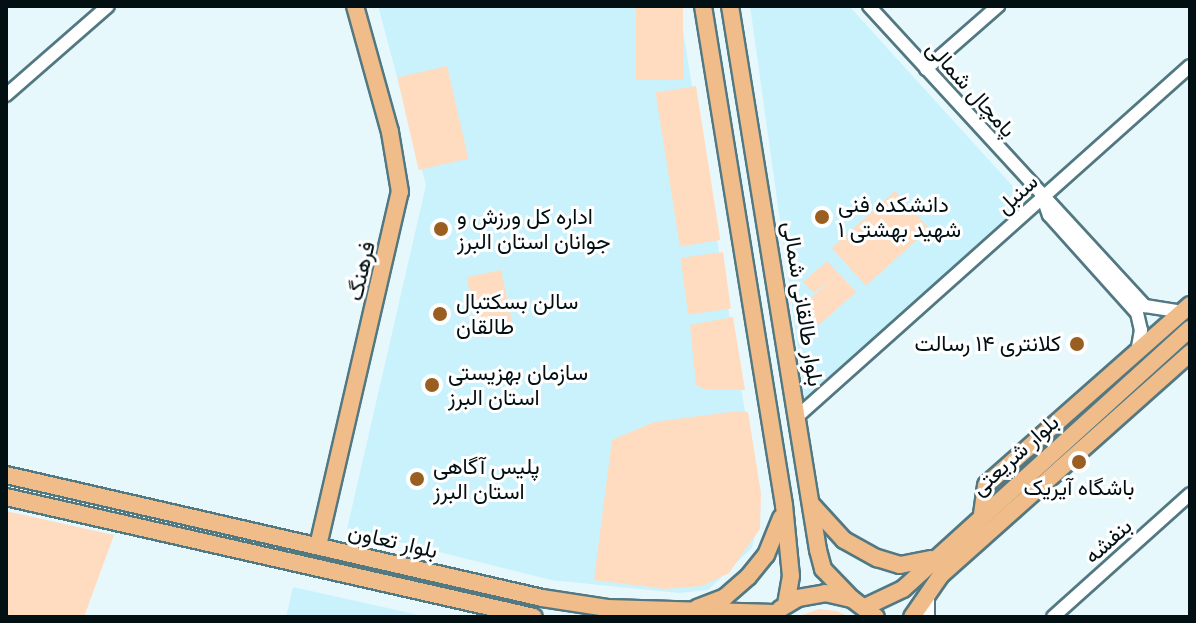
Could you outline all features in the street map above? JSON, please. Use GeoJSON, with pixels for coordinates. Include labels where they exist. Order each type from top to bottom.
{"type":"FeatureCollection","features":[{"type":"Feature","properties":{"kind":"main road","name":"فرهنگ"},"geometry":{"type":"LineString","coordinates":[[318,546],[400,192],[390,132],[355,6]]}},
{"type":"Feature","properties":{"kind":"main road"},"geometry":{"type":"LineString","coordinates":[[703,6],[784,505],[789,549],[778,612]]}},
{"type":"Feature","properties":{"kind":"main road","name":"بلوار طالقانی شمالی"},"geometry":{"type":"LineString","coordinates":[[730,6],[799,415],[817,544],[823,569],[864,608]]}},
{"type":"Feature","properties":{"kind":"main road"},"geometry":{"type":"LineString","coordinates":[[982,514],[986,485],[1186,308]]}},
{"type":"Feature","properties":{"kind":"main road","name":"بلوار شریعتی"},"geometry":{"type":"LineString","coordinates":[[864,608],[903,589],[930,559],[1190,329]]}},
{"type":"Feature","properties":{"kind":"main road","name":"بلوار شریعتی"},"geometry":{"type":"LineString","coordinates":[[922,607],[1187,361]]}},
{"type":"Feature","properties":{"kind":"main road","name":"بلوار تعاون"},"geometry":{"type":"LineString","coordinates":[[6,475],[542,598],[607,608],[691,610],[726,615],[778,612],[825,593],[864,608]]}},
{"type":"Feature","properties":{"kind":"main road"},"geometry":{"type":"LineString","coordinates":[[64,511],[69,489]]}},
{"type":"Feature","properties":{"kind":"main road","name":"بلوار تعاون"},"geometry":{"type":"LineString","coordinates":[[6,497],[534,617]]}},
{"type":"Feature","properties":{"kind":"main road"},"geometry":{"type":"LineString","coordinates":[[809,502],[829,528],[860,550],[900,565],[930,559]]}},
{"type":"Feature","properties":{"kind":"main road"},"geometry":{"type":"LineString","coordinates":[[691,610],[725,597],[748,577],[777,535],[784,505]]}},
{"type":"Feature","properties":{"kind":"main road"},"geometry":{"type":"LineString","coordinates":[[789,549],[803,560],[811,557],[817,544]]}},
{"type":"Feature","properties":{"kind":"main road"},"geometry":{"type":"LineString","coordinates":[[903,589],[905,601],[922,607]]}},
{"type":"Feature","properties":{"kind":"street"},"geometry":{"type":"LineString","coordinates":[[6,95],[108,6]]}},
{"type":"Feature","properties":{"kind":"street","name":"پامچال شمالی"},"geometry":{"type":"LineString","coordinates":[[869,6],[1145,306],[1186,308]]}},
{"type":"Feature","properties":{"kind":"street"},"geometry":{"type":"LineString","coordinates":[[926,69],[998,6]]}},
{"type":"Feature","properties":{"kind":"street","name":"سنبل"},"geometry":{"type":"LineString","coordinates":[[799,415],[1190,66]]}},
{"type":"Feature","properties":{"kind":"street","name":"پامچال شمالی"},"geometry":{"type":"LineString","coordinates":[[1043,198],[1049,215],[1137,313],[1141,330],[1137,352]]}},
{"type":"Feature","properties":{"kind":"street","name":"بنفشه"},"geometry":{"type":"LineString","coordinates":[[1053,617],[1190,494]]}},
{"type":"Feature","properties":{"kind":"shaded area"},"geometry":{"type":"Polygon","coordinates":[[[378,6],[679,6],[761,510],[752,548],[708,590],[679,593],[551,580],[347,529],[426,185],[378,6]]]}},
{"type":"Feature","properties":{"kind":"shaded area"},"geometry":{"type":"Polygon","coordinates":[[[636,6],[683,6],[683,80],[636,80],[636,6]]]}},
{"type":"Feature","properties":{"kind":"shaded area"},"geometry":{"type":"Polygon","coordinates":[[[750,6],[849,6],[1029,204],[805,400],[750,6]]]}},
{"type":"Feature","properties":{"kind":"shaded area"},"geometry":{"type":"Polygon","coordinates":[[[447,66],[468,159],[419,170],[397,77],[447,66]]]}},
{"type":"Feature","properties":{"kind":"shaded area"},"geometry":{"type":"Polygon","coordinates":[[[696,86],[720,240],[680,246],[656,92],[696,86]]]}},
{"type":"Feature","properties":{"kind":"shaded area"},"geometry":{"type":"Polygon","coordinates":[[[895,191],[929,229],[866,286],[832,248],[895,191]]]}},
{"type":"Feature","properties":{"kind":"shaded area"},"geometry":{"type":"Polygon","coordinates":[[[723,252],[731,308],[688,314],[680,258],[723,252]]]}},
{"type":"Feature","properties":{"kind":"shaded area"},"geometry":{"type":"Polygon","coordinates":[[[827,261],[856,292],[819,325],[802,306],[835,276],[814,293],[803,282],[827,261]]]}},
{"type":"Feature","properties":{"kind":"shaded area"},"geometry":{"type":"Polygon","coordinates":[[[501,270],[513,327],[479,334],[467,277],[501,270]]]}},
{"type":"Feature","properties":{"kind":"shaded area"},"geometry":{"type":"Polygon","coordinates":[[[733,317],[745,390],[704,389],[696,385],[690,325],[733,317]]]}},
{"type":"Feature","properties":{"kind":"shaded area"},"geometry":{"type":"Polygon","coordinates":[[[748,412],[761,493],[760,529],[729,573],[702,586],[665,589],[594,580],[612,440],[654,422],[748,412]]]}},
{"type":"Feature","properties":{"kind":"shaded area"},"geometry":{"type":"Polygon","coordinates":[[[6,511],[114,535],[84,617],[6,617],[6,511]]]}},
{"type":"Feature","properties":{"kind":"shaded area"},"geometry":{"type":"Polygon","coordinates":[[[293,587],[428,617],[286,617],[293,587]]]}},
{"type":"Feature","properties":{"kind":"shaded area"},"geometry":{"type":"Polygon","coordinates":[[[819,609],[837,611],[849,617],[796,617],[819,609]]]}},
{"type":"Feature","properties":{"kind":"place","name":"دانشکده فنی شهید بهشتی ۱"},"geometry":{"type":"Point","coordinates":[822,217]}},
{"type":"Feature","properties":{"kind":"place","name":"اداره کل ورزش و جوانان استان البرز"},"geometry":{"type":"Point","coordinates":[441,229]}},
{"type":"Feature","properties":{"kind":"place","name":"سالن بسکتبال طالقان"},"geometry":{"type":"Point","coordinates":[440,314]}},
{"type":"Feature","properties":{"kind":"place","name":"کلانتری ۱۴ رسالت"},"geometry":{"type":"Point","coordinates":[1077,344]}},
{"type":"Feature","properties":{"kind":"place","name":"سازمان بهزیستی استان البرز"},"geometry":{"type":"Point","coordinates":[432,385]}},
{"type":"Feature","properties":{"kind":"place","name":"باشگاه آیریک"},"geometry":{"type":"Point","coordinates":[1079,462]}},
{"type":"Feature","properties":{"kind":"place","name":"پلیس آگاهی استان البرز"},"geometry":{"type":"Point","coordinates":[417,479]}}]}
